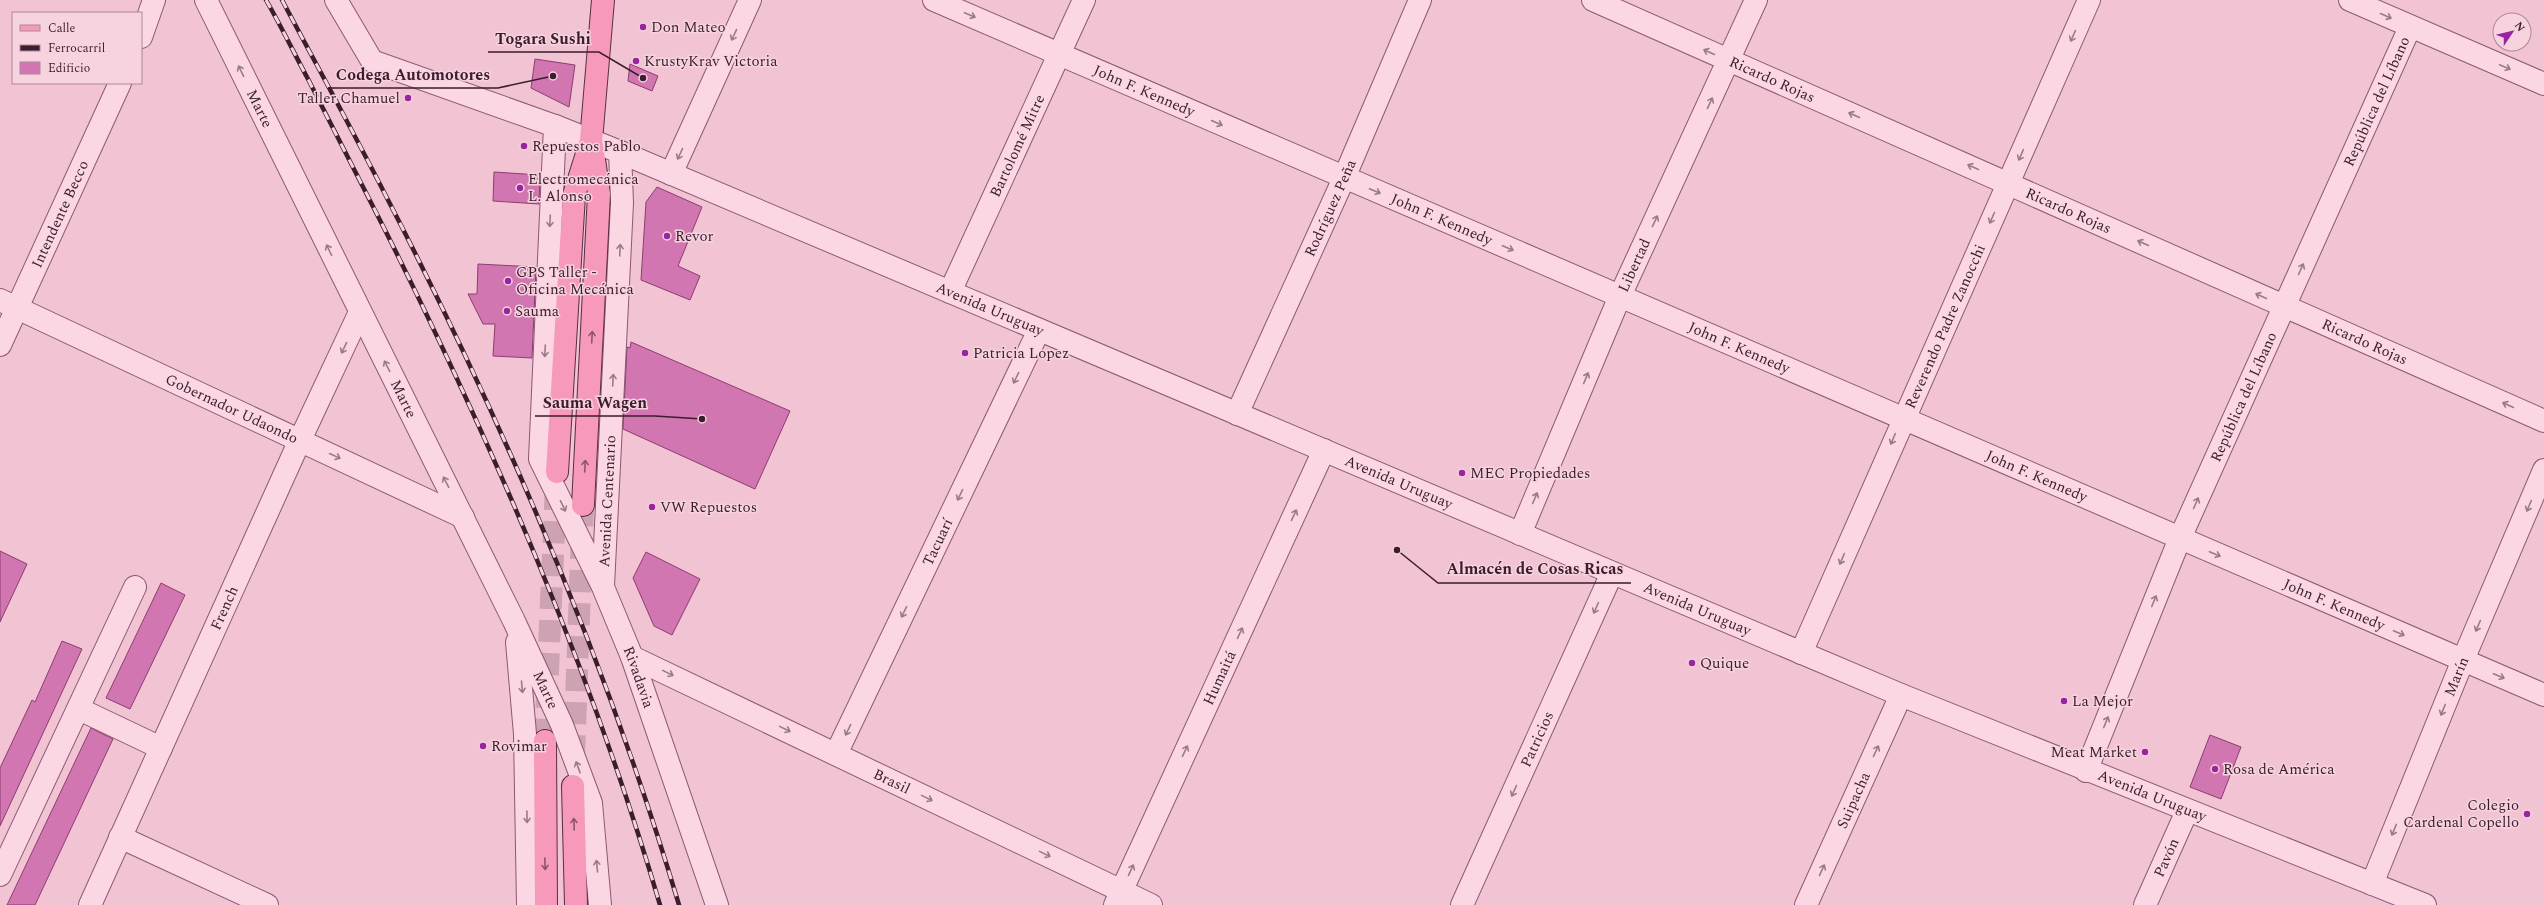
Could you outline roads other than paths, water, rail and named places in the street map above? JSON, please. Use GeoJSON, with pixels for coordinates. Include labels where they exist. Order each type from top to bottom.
{"type":"FeatureCollection","features":[{"type":"Feature","properties":{"kind":"main road"},"geometry":{"type":"LineString","coordinates":[[557,472],[574,195],[591,141],[603,0]]}},
{"type":"Feature","properties":{"kind":"main road"},"geometry":{"type":"LineString","coordinates":[[583,505],[599,194],[591,141]]}},
{"type":"Feature","properties":{"kind":"main road"},"geometry":{"type":"LineString","coordinates":[[535,738],[546,905]]}},
{"type":"Feature","properties":{"kind":"main road"},"geometry":{"type":"LineString","coordinates":[[573,786],[576,905]]}},
{"type":"Feature","properties":{"kind":"street"},"geometry":{"type":"LineString","coordinates":[[142,34],[154,0]]}},
{"type":"Feature","properties":{"kind":"street","name":"Marte"},"geometry":{"type":"LineString","coordinates":[[206,0],[514,620],[562,725],[591,803],[600,905]]}},
{"type":"Feature","properties":{"kind":"street","name":"Avenida Uruguay"},"geometry":{"type":"LineString","coordinates":[[336,0],[372,61],[555,126],[620,152],[1901,695],[2086,771],[2425,905]]}},
{"type":"Feature","properties":{"kind":"street"},"geometry":{"type":"LineString","coordinates":[[671,174],[750,0]]}},
{"type":"Feature","properties":{"kind":"street","name":"John F. Kennedy"},"geometry":{"type":"LineString","coordinates":[[934,0],[2544,695]]}},
{"type":"Feature","properties":{"kind":"street","name":"Bartolomé Mitre"},"geometry":{"type":"LineString","coordinates":[[950,292],[1084,0]]}},
{"type":"Feature","properties":{"kind":"street","name":"Rodríguez Peña"},"geometry":{"type":"LineString","coordinates":[[1237,414],[1344,178],[1420,0]]}},
{"type":"Feature","properties":{"kind":"street","name":"Ricardo Rojas"},"geometry":{"type":"LineString","coordinates":[[1593,0],[2544,421]]}},
{"type":"Feature","properties":{"kind":"street","name":"Libertad"},"geometry":{"type":"LineString","coordinates":[[1520,534],[1620,296],[1730,61],[1756,0]]}},
{"type":"Feature","properties":{"kind":"street","name":"Reverendo Padre Zanocchi"},"geometry":{"type":"LineString","coordinates":[[1801,653],[1902,419],[2089,0]]}},
{"type":"Feature","properties":{"kind":"street"},"geometry":{"type":"LineString","coordinates":[[2350,0],[2544,84]]}},
{"type":"Feature","properties":{"kind":"street","name":"República del Líbano"},"geometry":{"type":"LineString","coordinates":[[2086,771],[2180,538],[2410,27]]}},
{"type":"Feature","properties":{"kind":"street","name":"Intendente Becco"},"geometry":{"type":"LineString","coordinates":[[0,345],[8,304],[119,84]]}},
{"type":"Feature","properties":{"kind":"street","name":"Rivadavia"},"geometry":{"type":"LineString","coordinates":[[555,126],[540,459],[603,587],[632,656],[717,905]]}},
{"type":"Feature","properties":{"kind":"street","name":"Avenida Centenario"},"geometry":{"type":"LineString","coordinates":[[603,587],[622,203],[620,152]]}},
{"type":"Feature","properties":{"kind":"street","name":"Gobernador Udaondo"},"geometry":{"type":"LineString","coordinates":[[8,304],[463,517]]}},
{"type":"Feature","properties":{"kind":"street","name":"French"},"geometry":{"type":"LineString","coordinates":[[90,905],[300,440],[360,312]]}},
{"type":"Feature","properties":{"kind":"street","name":"Tacuarí"},"geometry":{"type":"LineString","coordinates":[[836,754],[1039,330]]}},
{"type":"Feature","properties":{"kind":"street","name":"Humaitá"},"geometry":{"type":"LineString","coordinates":[[1118,898],[1324,450]]}},
{"type":"Feature","properties":{"kind":"street","name":"Marín"},"geometry":{"type":"LineString","coordinates":[[2372,884],[2463,660],[2544,470]]}},
{"type":"Feature","properties":{"kind":"street","name":"Patricios"},"geometry":{"type":"LineString","coordinates":[[1462,905],[1612,573]]}},
{"type":"Feature","properties":{"kind":"street"},"geometry":{"type":"LineString","coordinates":[[0,875],[135,587]]}},
{"type":"Feature","properties":{"kind":"street"},"geometry":{"type":"LineString","coordinates":[[514,620],[535,738],[528,905]]}},
{"type":"Feature","properties":{"kind":"street","name":"Brasil"},"geometry":{"type":"LineString","coordinates":[[632,656],[836,754],[1118,898],[1151,905]]}},
{"type":"Feature","properties":{"kind":"street","name":"Suipacha"},"geometry":{"type":"LineString","coordinates":[[1806,905],[1901,695]]}},
{"type":"Feature","properties":{"kind":"street"},"geometry":{"type":"LineString","coordinates":[[79,709],[161,748]]}},
{"type":"Feature","properties":{"kind":"street"},"geometry":{"type":"LineString","coordinates":[[535,738],[531,725],[540,719],[551,717],[562,725]]}},
{"type":"Feature","properties":{"kind":"street","name":"Pavón"},"geometry":{"type":"LineString","coordinates":[[2145,905],[2187,811]]}},
{"type":"Feature","properties":{"kind":"street"},"geometry":{"type":"LineString","coordinates":[[120,837],[268,905]]}},
{"type":"Feature","properties":{"kind":"tunnel"},"geometry":{"type":"LineString","coordinates":[[545,741],[556,484]]}},
{"type":"Feature","properties":{"kind":"tunnel"},"geometry":{"type":"LineString","coordinates":[[574,757],[583,505]]}},
{"type":"Feature","properties":{"kind":"railway"},"geometry":{"type":"LineString","coordinates":[[266,0],[308,79],[427,315],[503,480],[572,648],[604,733],[633,818],[660,905]]}},
{"type":"Feature","properties":{"kind":"railway"},"geometry":{"type":"LineString","coordinates":[[282,0],[361,148],[430,283],[512,456],[550,544],[619,723],[679,905]]}},
{"type":"Feature","properties":{"kind":"place","name":"Don Mateo"},"geometry":{"type":"Point","coordinates":[643,27]}},
{"type":"Feature","properties":{"kind":"place","name":"KrustyKrav Victoria"},"geometry":{"type":"Point","coordinates":[636,61]}},
{"type":"Feature","properties":{"kind":"place","name":"Codega Automotores"},"geometry":{"type":"Point","coordinates":[553,76]}},
{"type":"Feature","properties":{"kind":"place","name":"Togara Sushi"},"geometry":{"type":"Point","coordinates":[643,78]}},
{"type":"Feature","properties":{"kind":"place","name":"Taller Chamuel"},"geometry":{"type":"Point","coordinates":[408,98]}},
{"type":"Feature","properties":{"kind":"place","name":"Repuestos Pablo"},"geometry":{"type":"Point","coordinates":[524,146]}},
{"type":"Feature","properties":{"kind":"place","name":"Electromecánica L. Alonso"},"geometry":{"type":"Point","coordinates":[520,188]}},
{"type":"Feature","properties":{"kind":"place","name":"Revor"},"geometry":{"type":"Point","coordinates":[667,236]}},
{"type":"Feature","properties":{"kind":"place","name":"GPS Taller - Oficina Mecánica"},"geometry":{"type":"Point","coordinates":[508,281]}},
{"type":"Feature","properties":{"kind":"place","name":"Sauma"},"geometry":{"type":"Point","coordinates":[507,311]}},
{"type":"Feature","properties":{"kind":"place","name":"Patricia Lopez"},"geometry":{"type":"Point","coordinates":[965,353]}},
{"type":"Feature","properties":{"kind":"place","name":"Sauma Wagen"},"geometry":{"type":"Point","coordinates":[702,419]}},
{"type":"Feature","properties":{"kind":"place","name":"MEC Propiedades"},"geometry":{"type":"Point","coordinates":[1462,473]}},
{"type":"Feature","properties":{"kind":"place","name":"VW Repuestos"},"geometry":{"type":"Point","coordinates":[652,507]}},
{"type":"Feature","properties":{"kind":"place","name":"Almacén de Cosas Ricas"},"geometry":{"type":"Point","coordinates":[1397,550]}},
{"type":"Feature","properties":{"kind":"place","name":"Quique"},"geometry":{"type":"Point","coordinates":[1692,663]}},
{"type":"Feature","properties":{"kind":"place","name":"La Mejor"},"geometry":{"type":"Point","coordinates":[2064,701]}},
{"type":"Feature","properties":{"kind":"place","name":"Rovimar"},"geometry":{"type":"Point","coordinates":[483,746]}},
{"type":"Feature","properties":{"kind":"place","name":"Meat Market"},"geometry":{"type":"Point","coordinates":[2145,752]}},
{"type":"Feature","properties":{"kind":"place","name":"Rosa de América"},"geometry":{"type":"Point","coordinates":[2215,769]}},
{"type":"Feature","properties":{"kind":"place","name":"Colegio Cardenal Copello"},"geometry":{"type":"Point","coordinates":[2527,814]}}]}
